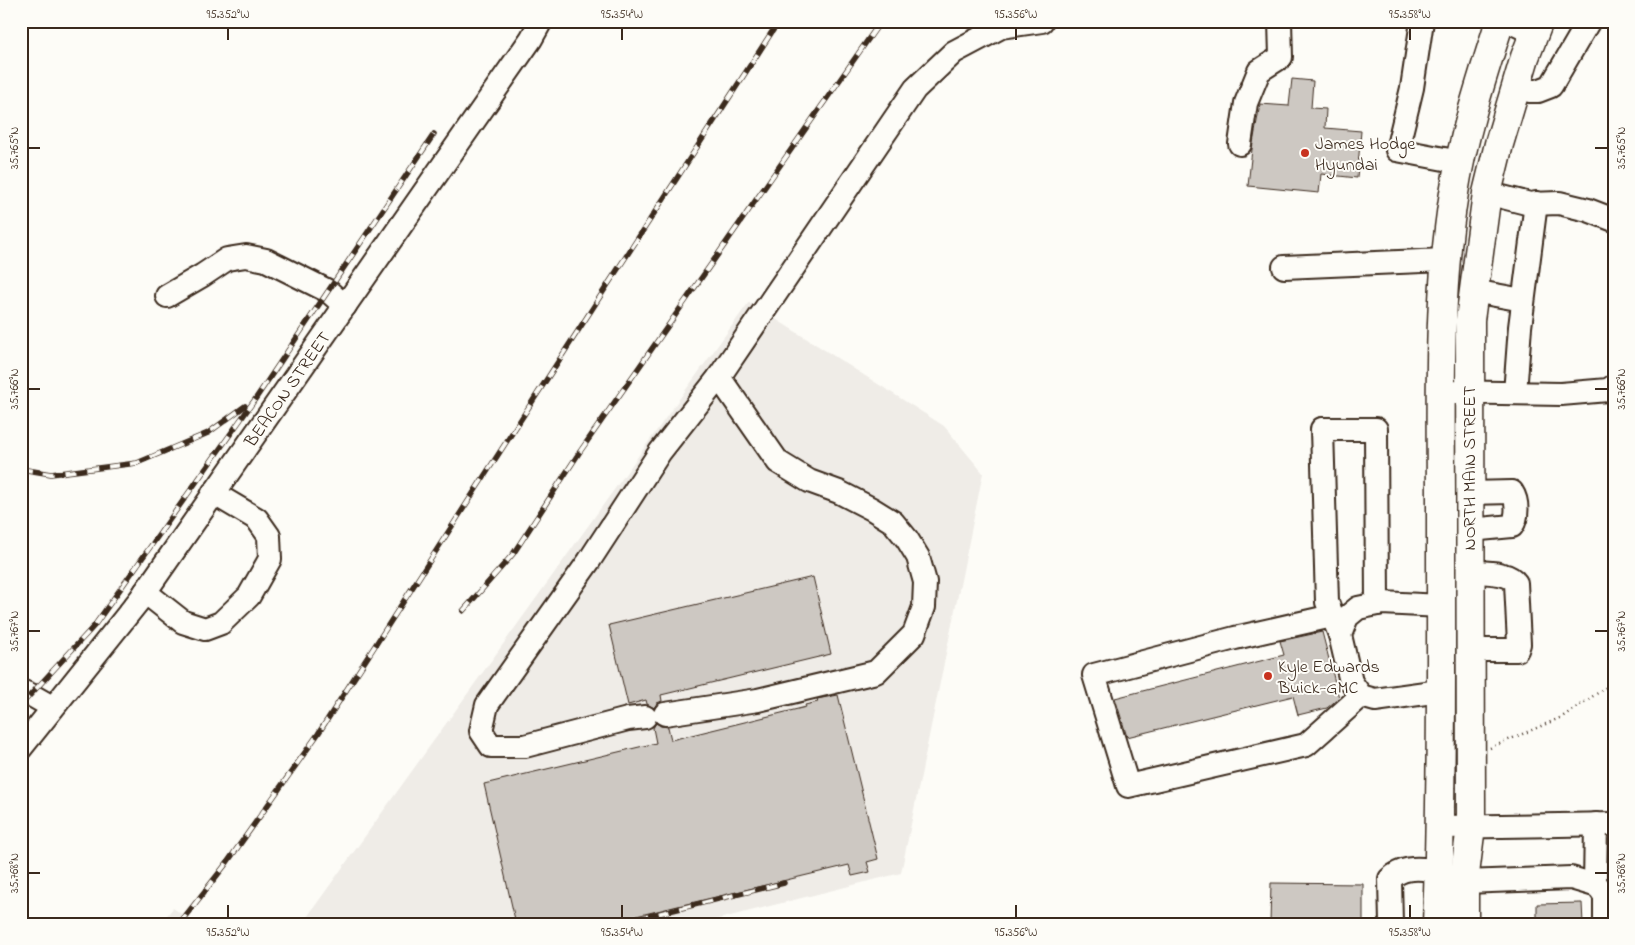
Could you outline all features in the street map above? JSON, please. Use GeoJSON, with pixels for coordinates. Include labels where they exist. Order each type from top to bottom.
{"type":"FeatureCollection","features":[{"type":"Feature","properties":{"kind":"main road","name":"NORTH MAIN STREET"},"geometry":{"type":"LineString","coordinates":[[1437,924],[1440,827],[1440,392],[1445,260],[1454,193],[1466,135],[1500,21]]}},
{"type":"Feature","properties":{"kind":"main road","name":"NORTH MAIN STREET"},"geometry":{"type":"LineString","coordinates":[[1464,924],[1464,882],[1471,826],[1470,320],[1487,193],[1525,57],[1537,27]]}},
{"type":"Feature","properties":{"kind":"street","name":"BEACON STREET"},"geometry":{"type":"LineString","coordinates":[[21,748],[145,592],[531,39],[541,21]]}},
{"type":"Feature","properties":{"kind":"street"},"geometry":{"type":"LineString","coordinates":[[719,377],[778,462],[809,481],[839,492],[893,522],[918,557],[925,582],[924,607],[914,634],[876,672],[758,700],[628,720],[525,746],[491,746],[481,731],[487,705],[589,561],[660,452],[719,377],[915,89],[954,52],[1001,27],[1042,21]]}},
{"type":"Feature","properties":{"kind":"street"},"geometry":{"type":"LineString","coordinates":[[1240,144],[1246,103],[1259,71],[1281,57],[1280,21]]}},
{"type":"Feature","properties":{"kind":"street"},"geometry":{"type":"LineString","coordinates":[[1422,21],[1412,88],[1397,150],[1460,162]]}},
{"type":"Feature","properties":{"kind":"street"},"geometry":{"type":"LineString","coordinates":[[1508,21],[1537,27]]}},
{"type":"Feature","properties":{"kind":"street"},"geometry":{"type":"LineString","coordinates":[[1517,85],[1529,91],[1538,91],[1551,86],[1589,21]]}},
{"type":"Feature","properties":{"kind":"street"},"geometry":{"type":"LineString","coordinates":[[1487,193],[1530,204],[1559,203],[1588,210],[1614,220]]}},
{"type":"Feature","properties":{"kind":"street"},"geometry":{"type":"LineString","coordinates":[[1516,393],[1520,327],[1536,204]]}},
{"type":"Feature","properties":{"kind":"street"},"geometry":{"type":"LineString","coordinates":[[167,296],[203,276],[227,259],[246,256],[266,260],[328,291],[345,306]]}},
{"type":"Feature","properties":{"kind":"street"},"geometry":{"type":"LineString","coordinates":[[1284,267],[1445,260]]}},
{"type":"Feature","properties":{"kind":"street"},"geometry":{"type":"LineString","coordinates":[[1473,291],[1523,300]]}},
{"type":"Feature","properties":{"kind":"street"},"geometry":{"type":"LineString","coordinates":[[1440,392],[1560,394],[1608,390],[1614,386]]}},
{"type":"Feature","properties":{"kind":"street"},"geometry":{"type":"LineString","coordinates":[[1377,604],[1376,429],[1322,429],[1327,602],[1336,625],[1351,682],[1361,696],[1374,700],[1440,691]]}},
{"type":"Feature","properties":{"kind":"street"},"geometry":{"type":"LineString","coordinates":[[1469,493],[1512,492],[1515,497],[1516,519],[1512,526],[1470,530]]}},
{"type":"Feature","properties":{"kind":"street"},"geometry":{"type":"LineString","coordinates":[[145,592],[183,622],[205,629],[221,623],[249,596],[270,559],[269,536],[257,519],[214,493]]}},
{"type":"Feature","properties":{"kind":"street"},"geometry":{"type":"LineString","coordinates":[[1470,572],[1513,578],[1516,583],[1519,644],[1517,650],[1470,650]]}},
{"type":"Feature","properties":{"kind":"street"},"geometry":{"type":"LineString","coordinates":[[1361,696],[1306,745],[1128,786],[1094,675],[1234,638],[1336,625],[1358,608],[1377,604],[1441,606]]}},
{"type":"Feature","properties":{"kind":"street"},"geometry":{"type":"LineString","coordinates":[[21,692],[31,695],[52,707]]}},
{"type":"Feature","properties":{"kind":"street"},"geometry":{"type":"LineString","coordinates":[[1440,827],[1605,824],[1595,885]]}},
{"type":"Feature","properties":{"kind":"street"},"geometry":{"type":"LineString","coordinates":[[1391,924],[1390,879],[1397,872],[1407,869],[1439,870]]}},
{"type":"Feature","properties":{"kind":"street"},"geometry":{"type":"LineString","coordinates":[[1464,882],[1571,878],[1595,885],[1598,886],[1605,896],[1605,924]]}},
{"type":"Feature","properties":{"kind":"path"},"geometry":{"type":"LineString","coordinates":[[1471,758],[1562,717],[1614,682]]}},
{"type":"Feature","properties":{"kind":"shaded area"},"geometry":{"type":"Polygon","coordinates":[[[749,302],[944,426],[983,473],[901,873],[699,924],[302,924],[749,302]]]}},
{"type":"Feature","properties":{"kind":"shaded area"},"geometry":{"type":"Polygon","coordinates":[[[173,908],[197,924],[160,924],[173,908]]]}},
{"type":"Feature","properties":{"kind":"building","name":"James Hodge Hyundai"},"geometry":{"type":"Polygon","coordinates":[[[1292,79],[1313,81],[1311,108],[1326,109],[1325,128],[1361,131],[1357,178],[1321,174],[1319,193],[1248,186],[1260,104],[1289,106],[1292,79]]]}},
{"type":"Feature","properties":{"kind":"building"},"geometry":{"type":"Polygon","coordinates":[[[813,577],[831,654],[661,695],[662,701],[657,703],[654,708],[647,704],[646,700],[628,705],[609,625],[813,577]]]}},
{"type":"Feature","properties":{"kind":"building","name":"Kyle Edwards Buick-GMC"},"geometry":{"type":"Polygon","coordinates":[[[1322,632],[1339,698],[1327,708],[1298,715],[1293,696],[1127,737],[1115,698],[1284,655],[1280,641],[1322,632]]]}},
{"type":"Feature","properties":{"kind":"building"},"geometry":{"type":"Polygon","coordinates":[[[838,695],[878,859],[867,862],[870,872],[852,876],[849,865],[603,924],[516,924],[484,784],[656,743],[653,728],[656,723],[668,727],[671,740],[806,707],[805,705],[818,702],[817,699],[838,695]]]}},
{"type":"Feature","properties":{"kind":"building"},"geometry":{"type":"Polygon","coordinates":[[[1271,883],[1363,884],[1363,924],[1270,924],[1271,883]]]}},
{"type":"Feature","properties":{"kind":"building"},"geometry":{"type":"Polygon","coordinates":[[[1582,903],[1583,924],[1537,924],[1537,904],[1582,903]]]}},
{"type":"Feature","properties":{"kind":"railway"},"geometry":{"type":"LineString","coordinates":[[179,924],[226,864],[318,734],[779,21]]}},
{"type":"Feature","properties":{"kind":"railway"},"geometry":{"type":"LineString","coordinates":[[463,611],[513,554],[579,453],[881,21]]}},
{"type":"Feature","properties":{"kind":"railway"},"geometry":{"type":"LineString","coordinates":[[21,705],[94,626],[256,398],[434,134]]}},
{"type":"Feature","properties":{"kind":"railway"},"geometry":{"type":"LineString","coordinates":[[21,469],[51,474],[137,463],[208,433],[245,406]]}},
{"type":"Feature","properties":{"kind":"railway"},"geometry":{"type":"LineString","coordinates":[[616,924],[784,883]]}},
{"type":"Feature","properties":{"kind":"place","name":"James Hodge Hyundai"},"geometry":{"type":"Point","coordinates":[1305,153]}},
{"type":"Feature","properties":{"kind":"place","name":"Kyle Edwards Buick-GMC"},"geometry":{"type":"Point","coordinates":[1268,676]}}]}
